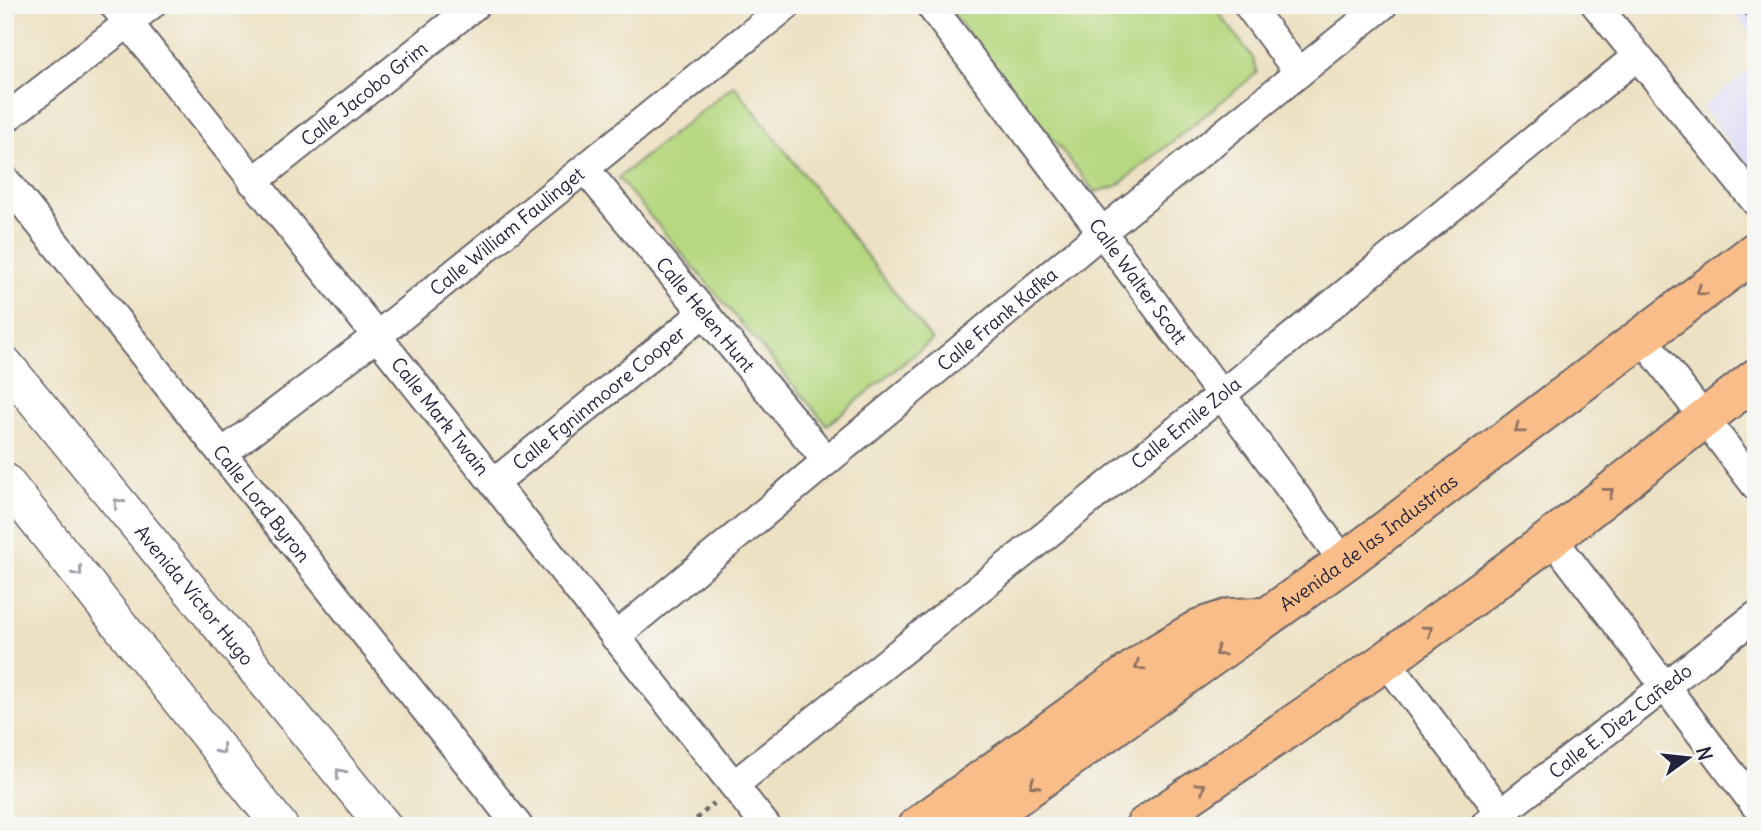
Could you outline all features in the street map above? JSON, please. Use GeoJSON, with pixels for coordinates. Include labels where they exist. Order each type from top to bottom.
{"type":"FeatureCollection","features":[{"type":"Feature","properties":{"kind":"main road","name":"Avenida de las Industrias"},"geometry":{"type":"LineString","coordinates":[[975,826],[1344,562],[1641,335],[1756,251]]}},
{"type":"Feature","properties":{"kind":"main road"},"geometry":{"type":"LineString","coordinates":[[1144,826],[1386,661],[1552,538],[1756,378]]}},
{"type":"Feature","properties":{"kind":"main road"},"geometry":{"type":"LineString","coordinates":[[918,826],[1153,656],[1200,628],[1230,618],[1269,617]]}},
{"type":"Feature","properties":{"kind":"street"},"geometry":{"type":"LineString","coordinates":[[5,119],[121,14],[151,5]]}},
{"type":"Feature","properties":{"kind":"street","name":"Calle Jacobo Grim"},"geometry":{"type":"LineString","coordinates":[[253,182],[475,5]]}},
{"type":"Feature","properties":{"kind":"street","name":"Calle William Faulinget"},"geometry":{"type":"LineString","coordinates":[[224,453],[377,336],[786,5]]}},
{"type":"Feature","properties":{"kind":"street","name":"Calle Walter Scott"},"geometry":{"type":"LineString","coordinates":[[930,5],[1102,232],[1344,562]]}},
{"type":"Feature","properties":{"kind":"street"},"geometry":{"type":"LineString","coordinates":[[1248,5],[1298,73]]}},
{"type":"Feature","properties":{"kind":"street","name":"Calle Frank Kafka"},"geometry":{"type":"LineString","coordinates":[[615,637],[1102,232],[1383,5]]}},
{"type":"Feature","properties":{"kind":"street"},"geometry":{"type":"LineString","coordinates":[[1595,5],[1756,202]]}},
{"type":"Feature","properties":{"kind":"street","name":"Calle Mark Twain"},"geometry":{"type":"LineString","coordinates":[[121,14],[766,826]]}},
{"type":"Feature","properties":{"kind":"street","name":"Calle Emile Zola"},"geometry":{"type":"LineString","coordinates":[[734,785],[1222,394],[1636,57]]}},
{"type":"Feature","properties":{"kind":"street","name":"Calle Helen Hunt"},"geometry":{"type":"LineString","coordinates":[[585,169],[827,461]]}},
{"type":"Feature","properties":{"kind":"street","name":"Calle Lord Byron"},"geometry":{"type":"LineString","coordinates":[[5,180],[519,826]]}},
{"type":"Feature","properties":{"kind":"street","name":"Calle Fgninmoore Cooper"},"geometry":{"type":"LineString","coordinates":[[494,483],[702,313]]}},
{"type":"Feature","properties":{"kind":"street"},"geometry":{"type":"LineString","coordinates":[[1641,335],[1756,486]]}},
{"type":"Feature","properties":{"kind":"street","name":"Avenida Víctor Hugo"},"geometry":{"type":"LineString","coordinates":[[5,364],[384,826]]}},
{"type":"Feature","properties":{"kind":"street"},"geometry":{"type":"LineString","coordinates":[[5,481],[273,816],[288,814],[304,826]]}},
{"type":"Feature","properties":{"kind":"street"},"geometry":{"type":"LineString","coordinates":[[1552,538],[1756,806]]}},
{"type":"Feature","properties":{"kind":"street","name":"Calle E. Diez Cañedo"},"geometry":{"type":"LineString","coordinates":[[1499,822],[1664,687],[1756,616]]}},
{"type":"Feature","properties":{"kind":"street"},"geometry":{"type":"LineString","coordinates":[[1386,661],[1499,822]]}},
{"type":"Feature","properties":{"kind":"shaded area"},"geometry":{"type":"Polygon","coordinates":[[[1728,5],[1756,5],[1756,41],[1728,5]]]}},
{"type":"Feature","properties":{"kind":"shaded area"},"geometry":{"type":"Polygon","coordinates":[[[1756,65],[1756,176],[1702,107],[1756,65]]]}},
{"type":"Feature","properties":{"kind":"green space"},"geometry":{"type":"Polygon","coordinates":[[[946,5],[1213,5],[1253,58],[1257,73],[1117,186],[1095,192],[946,5]]]}},
{"type":"Feature","properties":{"kind":"green space"},"geometry":{"type":"Polygon","coordinates":[[[734,85],[932,340],[827,425],[618,178],[734,85]]]}},
{"type":"Feature","properties":{"kind":"building"},"geometry":{"type":"Polygon","coordinates":[[[1739,5],[1756,5],[1756,17],[1751,21],[1739,5]]]}}]}
